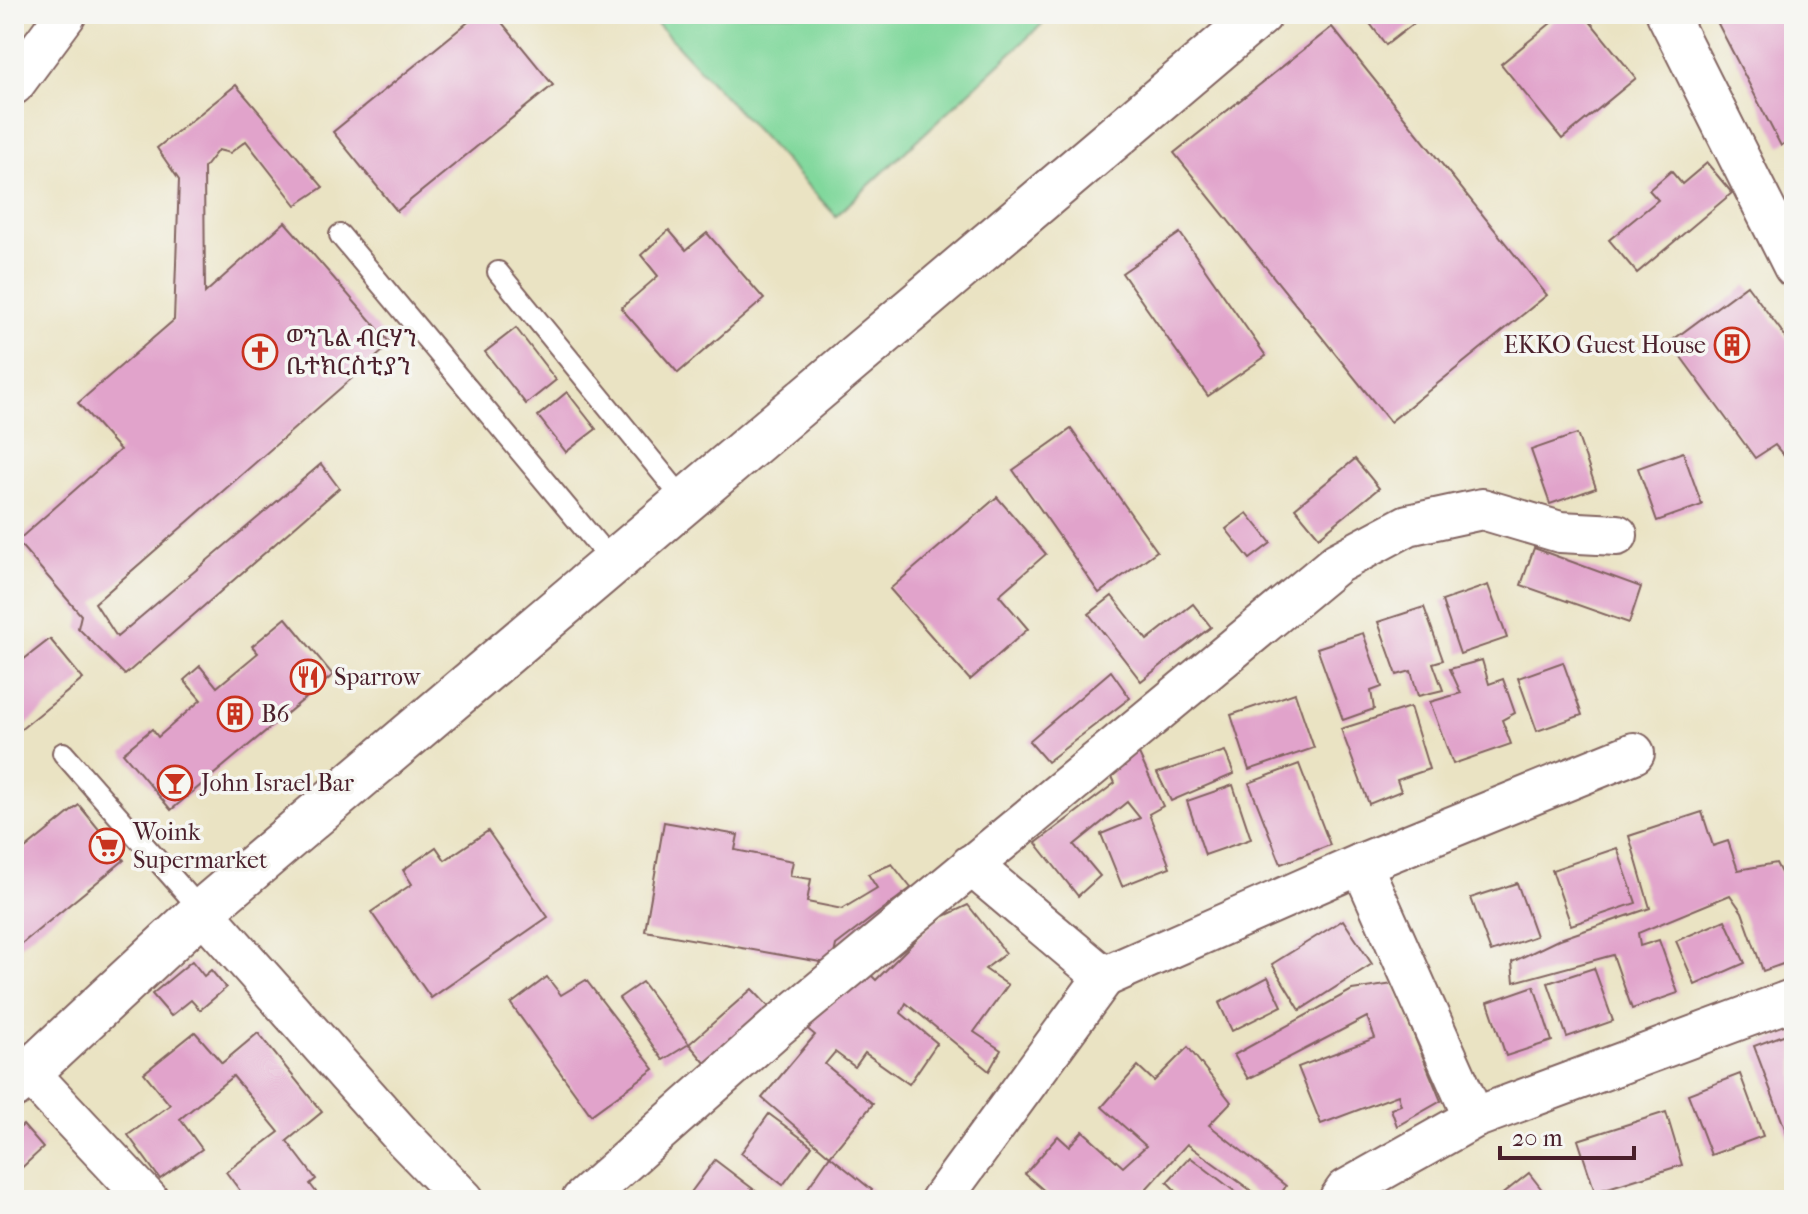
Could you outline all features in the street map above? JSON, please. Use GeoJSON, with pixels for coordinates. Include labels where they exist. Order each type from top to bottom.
{"type":"FeatureCollection","features":[{"type":"Feature","properties":{"kind":"main road"},"geometry":{"type":"LineString","coordinates":[[21,1079],[202,911],[1260,14]]}},
{"type":"Feature","properties":{"kind":"street"},"geometry":{"type":"LineString","coordinates":[[14,84],[66,14]]}},
{"type":"Feature","properties":{"kind":"street"},"geometry":{"type":"LineString","coordinates":[[1667,14],[1794,267]]}},
{"type":"Feature","properties":{"kind":"street"},"geometry":{"type":"LineString","coordinates":[[582,1200],[777,1027],[1337,563],[1408,525],[1482,509],[1560,532],[1617,535]]}},
{"type":"Feature","properties":{"kind":"street"},"geometry":{"type":"LineString","coordinates":[[958,1195],[1104,977],[1361,864],[1634,753]]}},
{"type":"Feature","properties":{"kind":"street"},"geometry":{"type":"LineString","coordinates":[[1361,864],[1474,1118]]}},
{"type":"Feature","properties":{"kind":"street"},"geometry":{"type":"LineString","coordinates":[[971,865],[1104,977]]}},
{"type":"Feature","properties":{"kind":"street"},"geometry":{"type":"LineString","coordinates":[[202,911],[402,1136],[464,1200]]}},
{"type":"Feature","properties":{"kind":"street"},"geometry":{"type":"LineString","coordinates":[[1339,1200],[1346,1190],[1474,1118],[1794,999]]}},
{"type":"Feature","properties":{"kind":"street"},"geometry":{"type":"LineString","coordinates":[[21,1079],[148,1200]]}},
{"type":"Feature","properties":{"kind":"lane"},"geometry":{"type":"LineString","coordinates":[[340,235],[613,563]]}},
{"type":"Feature","properties":{"kind":"lane"},"geometry":{"type":"LineString","coordinates":[[498,272],[685,501]]}},
{"type":"Feature","properties":{"kind":"lane"},"geometry":{"type":"LineString","coordinates":[[63,753],[202,911]]}},
{"type":"Feature","properties":{"kind":"green space"},"geometry":{"type":"Polygon","coordinates":[[[648,14],[1053,14],[836,216],[648,14]]]}},
{"type":"Feature","properties":{"kind":"building"},"geometry":{"type":"Polygon","coordinates":[[[478,14],[495,14],[553,85],[397,211],[333,132],[478,14]]]}},
{"type":"Feature","properties":{"kind":"building"},"geometry":{"type":"Polygon","coordinates":[[[1363,14],[1426,14],[1386,45],[1363,14]]]}},
{"type":"Feature","properties":{"kind":"building"},"geometry":{"type":"Polygon","coordinates":[[[1562,14],[1584,14],[1636,78],[1562,139],[1501,64],[1562,14]]]}},
{"type":"Feature","properties":{"kind":"building"},"geometry":{"type":"Polygon","coordinates":[[[1713,14],[1794,14],[1794,135],[1781,146],[1713,14]]]}},
{"type":"Feature","properties":{"kind":"building"},"geometry":{"type":"Polygon","coordinates":[[[1332,27],[1547,295],[1390,422],[1174,153],[1332,27]]]}},
{"type":"Feature","properties":{"kind":"building"},"geometry":{"type":"Polygon","coordinates":[[[236,85],[323,187],[296,205],[246,141],[230,153],[218,150],[204,168],[205,293],[285,222],[391,344],[95,603],[117,637],[321,464],[339,488],[125,675],[78,628],[81,615],[17,541],[120,450],[78,403],[174,320],[179,180],[157,148],[236,85]]]}},
{"type":"Feature","properties":{"kind":"building"},"geometry":{"type":"Polygon","coordinates":[[[1707,163],[1732,193],[1637,273],[1609,240],[1658,200],[1649,190],[1671,171],[1682,184],[1707,163]]]}},
{"type":"Feature","properties":{"kind":"building"},"geometry":{"type":"Polygon","coordinates":[[[669,230],[686,250],[707,233],[764,299],[678,373],[621,308],[658,276],[641,255],[669,230]]]}},
{"type":"Feature","properties":{"kind":"building"},"geometry":{"type":"Polygon","coordinates":[[[1180,233],[1266,356],[1208,396],[1122,273],[1180,233]]]}},
{"type":"Feature","properties":{"kind":"building","name":"EKKO Guest House"},"geometry":{"type":"Polygon","coordinates":[[[1747,285],[1794,348],[1794,392],[1791,394],[1794,399],[1794,468],[1775,445],[1755,458],[1670,342],[1747,285]]]}},
{"type":"Feature","properties":{"kind":"building"},"geometry":{"type":"Polygon","coordinates":[[[516,328],[556,380],[526,404],[485,352],[516,328]]]}},
{"type":"Feature","properties":{"kind":"building"},"geometry":{"type":"Polygon","coordinates":[[[567,392],[596,429],[566,452],[538,416],[567,392]]]}},
{"type":"Feature","properties":{"kind":"building"},"geometry":{"type":"Polygon","coordinates":[[[1071,429],[1157,551],[1099,593],[1013,470],[1071,429]]]}},
{"type":"Feature","properties":{"kind":"building"},"geometry":{"type":"Polygon","coordinates":[[[1577,434],[1596,488],[1550,504],[1531,450],[1577,434]]]}},
{"type":"Feature","properties":{"kind":"building"},"geometry":{"type":"Polygon","coordinates":[[[1683,452],[1702,505],[1657,521],[1638,468],[1683,452]]]}},
{"type":"Feature","properties":{"kind":"building"},"geometry":{"type":"Polygon","coordinates":[[[1355,459],[1379,488],[1319,537],[1295,508],[1355,459]]]}},
{"type":"Feature","properties":{"kind":"building"},"geometry":{"type":"Polygon","coordinates":[[[997,497],[1046,554],[999,595],[1028,629],[970,680],[890,589],[997,497]]]}},
{"type":"Feature","properties":{"kind":"building"},"geometry":{"type":"Polygon","coordinates":[[[1247,513],[1271,543],[1250,559],[1226,529],[1247,513]]]}},
{"type":"Feature","properties":{"kind":"building"},"geometry":{"type":"Polygon","coordinates":[[[1534,548],[1641,587],[1629,623],[1521,585],[1534,548]]]}},
{"type":"Feature","properties":{"kind":"building"},"geometry":{"type":"Polygon","coordinates":[[[1488,585],[1507,638],[1460,654],[1442,601],[1488,585]]]}},
{"type":"Feature","properties":{"kind":"building"},"geometry":{"type":"Polygon","coordinates":[[[1112,596],[1147,640],[1193,604],[1211,627],[1141,681],[1089,614],[1112,596]]]}},
{"type":"Feature","properties":{"kind":"building"},"geometry":{"type":"Polygon","coordinates":[[[1424,607],[1443,660],[1433,663],[1443,690],[1418,696],[1411,671],[1397,675],[1378,622],[1424,607]]]}},
{"type":"Feature","properties":{"kind":"building","name":"B6"},"geometry":{"type":"Polygon","coordinates":[[[286,618],[333,675],[171,810],[123,753],[152,729],[158,737],[201,700],[184,680],[200,666],[217,687],[258,653],[252,646],[286,618]]]}},
{"type":"Feature","properties":{"kind":"building"},"geometry":{"type":"Polygon","coordinates":[[[1363,633],[1382,687],[1371,691],[1374,709],[1343,720],[1317,648],[1363,633]]]}},
{"type":"Feature","properties":{"kind":"building"},"geometry":{"type":"Polygon","coordinates":[[[50,639],[83,679],[14,735],[14,667],[50,639]]]}},
{"type":"Feature","properties":{"kind":"building"},"geometry":{"type":"Polygon","coordinates":[[[1482,660],[1489,684],[1503,679],[1515,713],[1502,720],[1511,744],[1453,764],[1430,702],[1461,693],[1450,669],[1482,660]]]}},
{"type":"Feature","properties":{"kind":"building"},"geometry":{"type":"Polygon","coordinates":[[[1563,662],[1582,715],[1537,731],[1518,678],[1563,662]]]}},
{"type":"Feature","properties":{"kind":"building"},"geometry":{"type":"Polygon","coordinates":[[[1111,671],[1130,698],[1047,762],[1029,741],[1111,671]]]}},
{"type":"Feature","properties":{"kind":"building"},"geometry":{"type":"Polygon","coordinates":[[[1295,693],[1314,748],[1249,770],[1231,715],[1295,693]]]}},
{"type":"Feature","properties":{"kind":"building"},"geometry":{"type":"Polygon","coordinates":[[[1410,707],[1429,769],[1397,780],[1401,791],[1369,804],[1341,729],[1410,707]]]}},
{"type":"Feature","properties":{"kind":"building"},"geometry":{"type":"Polygon","coordinates":[[[1137,750],[1163,806],[1149,814],[1170,867],[1122,886],[1101,834],[1140,818],[1127,802],[1074,845],[1100,876],[1078,896],[1036,843],[1115,783],[1110,772],[1137,750]]]}},
{"type":"Feature","properties":{"kind":"building"},"geometry":{"type":"Polygon","coordinates":[[[1225,751],[1234,774],[1171,801],[1157,773],[1225,751]]]}},
{"type":"Feature","properties":{"kind":"building"},"geometry":{"type":"Polygon","coordinates":[[[1299,764],[1330,845],[1281,864],[1249,783],[1299,764]]]}},
{"type":"Feature","properties":{"kind":"building"},"geometry":{"type":"Polygon","coordinates":[[[1233,785],[1251,839],[1205,855],[1187,801],[1233,785]]]}},
{"type":"Feature","properties":{"kind":"building"},"geometry":{"type":"Polygon","coordinates":[[[79,805],[124,860],[14,950],[14,858],[79,805]]]}},
{"type":"Feature","properties":{"kind":"building"},"geometry":{"type":"Polygon","coordinates":[[[1702,812],[1713,846],[1728,841],[1738,870],[1776,863],[1794,898],[1794,960],[1763,971],[1742,912],[1730,895],[1638,933],[1640,946],[1659,940],[1678,993],[1632,1009],[1613,955],[1514,982],[1512,962],[1560,939],[1650,908],[1629,836],[1702,812]]]}},
{"type":"Feature","properties":{"kind":"building"},"geometry":{"type":"Polygon","coordinates":[[[664,822],[738,835],[735,850],[793,861],[790,876],[811,879],[807,902],[842,909],[877,888],[868,874],[892,864],[911,888],[836,945],[832,964],[645,931],[664,822]]]}},
{"type":"Feature","properties":{"kind":"building"},"geometry":{"type":"Polygon","coordinates":[[[488,831],[548,917],[431,998],[371,912],[412,884],[403,870],[436,847],[445,860],[488,831]]]}},
{"type":"Feature","properties":{"kind":"building"},"geometry":{"type":"Polygon","coordinates":[[[1617,848],[1636,903],[1571,925],[1552,870],[1617,848]]]}},
{"type":"Feature","properties":{"kind":"building"},"geometry":{"type":"Polygon","coordinates":[[[1517,883],[1536,936],[1491,952],[1471,898],[1517,883]]]}},
{"type":"Feature","properties":{"kind":"building"},"geometry":{"type":"Polygon","coordinates":[[[968,905],[1006,953],[985,969],[1008,985],[974,1032],[1001,1050],[989,1071],[906,1003],[901,1013],[937,1043],[909,1084],[865,1053],[855,1067],[835,1052],[825,1064],[873,1104],[830,1156],[762,1098],[815,1035],[803,1025],[869,973],[876,980],[936,920],[968,905]]]}},
{"type":"Feature","properties":{"kind":"building"},"geometry":{"type":"Polygon","coordinates":[[[1343,920],[1372,964],[1300,1010],[1272,964],[1343,920]]]}},
{"type":"Feature","properties":{"kind":"building"},"geometry":{"type":"Polygon","coordinates":[[[1725,920],[1745,963],[1695,985],[1676,941],[1725,920]]]}},
{"type":"Feature","properties":{"kind":"building"},"geometry":{"type":"Polygon","coordinates":[[[192,961],[204,976],[211,970],[226,988],[200,1010],[191,1000],[171,1016],[152,994],[192,961]]]}},
{"type":"Feature","properties":{"kind":"building"},"geometry":{"type":"Polygon","coordinates":[[[1594,968],[1613,1021],[1567,1037],[1548,983],[1594,968]]]}},
{"type":"Feature","properties":{"kind":"building"},"geometry":{"type":"Polygon","coordinates":[[[547,977],[561,995],[586,980],[654,1069],[591,1115],[511,1004],[547,977]]]}},
{"type":"Feature","properties":{"kind":"building"},"geometry":{"type":"Polygon","coordinates":[[[1268,977],[1282,1006],[1232,1031],[1219,1003],[1268,977]]]}},
{"type":"Feature","properties":{"kind":"building"},"geometry":{"type":"Polygon","coordinates":[[[642,982],[689,1044],[663,1060],[619,998],[642,982]]]}},
{"type":"Feature","properties":{"kind":"building"},"geometry":{"type":"Polygon","coordinates":[[[1393,984],[1441,1101],[1397,1126],[1391,1109],[1401,1105],[1398,1095],[1321,1124],[1298,1067],[1375,1038],[1367,1017],[1248,1079],[1234,1055],[1352,990],[1393,984]]]}},
{"type":"Feature","properties":{"kind":"building"},"geometry":{"type":"Polygon","coordinates":[[[1534,986],[1552,1041],[1506,1056],[1488,1002],[1534,986]]]}},
{"type":"Feature","properties":{"kind":"building"},"geometry":{"type":"Polygon","coordinates":[[[752,989],[770,1008],[706,1064],[689,1044],[752,989]]]}},
{"type":"Feature","properties":{"kind":"building"},"geometry":{"type":"Polygon","coordinates":[[[1794,1031],[1794,1141],[1790,1142],[1754,1046],[1794,1031]]]}},
{"type":"Feature","properties":{"kind":"building"},"geometry":{"type":"Polygon","coordinates":[[[195,1032],[222,1063],[258,1033],[322,1112],[287,1141],[316,1179],[310,1184],[322,1200],[247,1200],[226,1172],[279,1132],[233,1076],[180,1119],[202,1149],[160,1179],[128,1135],[170,1105],[144,1073],[195,1032]]]}},
{"type":"Feature","properties":{"kind":"building"},"geometry":{"type":"Polygon","coordinates":[[[1188,1047],[1231,1102],[1209,1125],[1286,1186],[1277,1200],[1264,1200],[1187,1144],[1136,1200],[1055,1200],[1025,1174],[1058,1136],[1069,1146],[1083,1131],[1123,1167],[1146,1146],[1102,1107],[1138,1066],[1154,1081],[1188,1047]]]}},
{"type":"Feature","properties":{"kind":"building"},"geometry":{"type":"Polygon","coordinates":[[[1740,1074],[1763,1136],[1711,1155],[1688,1094],[1740,1074]]]}},
{"type":"Feature","properties":{"kind":"building"},"geometry":{"type":"Polygon","coordinates":[[[1666,1112],[1682,1165],[1595,1192],[1578,1140],[1666,1112]]]}},
{"type":"Feature","properties":{"kind":"building"},"geometry":{"type":"Polygon","coordinates":[[[769,1114],[812,1146],[783,1185],[741,1153],[769,1114]]]}},
{"type":"Feature","properties":{"kind":"building"},"geometry":{"type":"Polygon","coordinates":[[[23,1125],[43,1148],[14,1175],[14,1133],[23,1125]]]}},
{"type":"Feature","properties":{"kind":"building"},"geometry":{"type":"Polygon","coordinates":[[[830,1156],[872,1190],[865,1200],[801,1198],[830,1156]]]}},
{"type":"Feature","properties":{"kind":"building"},"geometry":{"type":"Polygon","coordinates":[[[1190,1157],[1246,1200],[1172,1200],[1178,1193],[1167,1182],[1190,1157]]]}},
{"type":"Feature","properties":{"kind":"building"},"geometry":{"type":"Polygon","coordinates":[[[715,1160],[757,1192],[751,1200],[686,1199],[715,1160]]]}},
{"type":"Feature","properties":{"kind":"building"},"geometry":{"type":"Polygon","coordinates":[[[1529,1173],[1550,1200],[1495,1200],[1529,1173]]]}},
{"type":"Feature","properties":{"kind":"place","name":"EKKO Guest House"},"geometry":{"type":"Point","coordinates":[1732,345]}},
{"type":"Feature","properties":{"kind":"place","name":"ወንጌል ብርሃን ቤተክርስቲያን"},"geometry":{"type":"Point","coordinates":[260,352]}},
{"type":"Feature","properties":{"kind":"place","name":"Sparrow"},"geometry":{"type":"Point","coordinates":[308,677]}},
{"type":"Feature","properties":{"kind":"place","name":"B6"},"geometry":{"type":"Point","coordinates":[235,714]}},
{"type":"Feature","properties":{"kind":"place","name":"John Israel Bar"},"geometry":{"type":"Point","coordinates":[175,783]}},
{"type":"Feature","properties":{"kind":"place","name":"Woink Supermarket"},"geometry":{"type":"Point","coordinates":[107,846]}}]}
